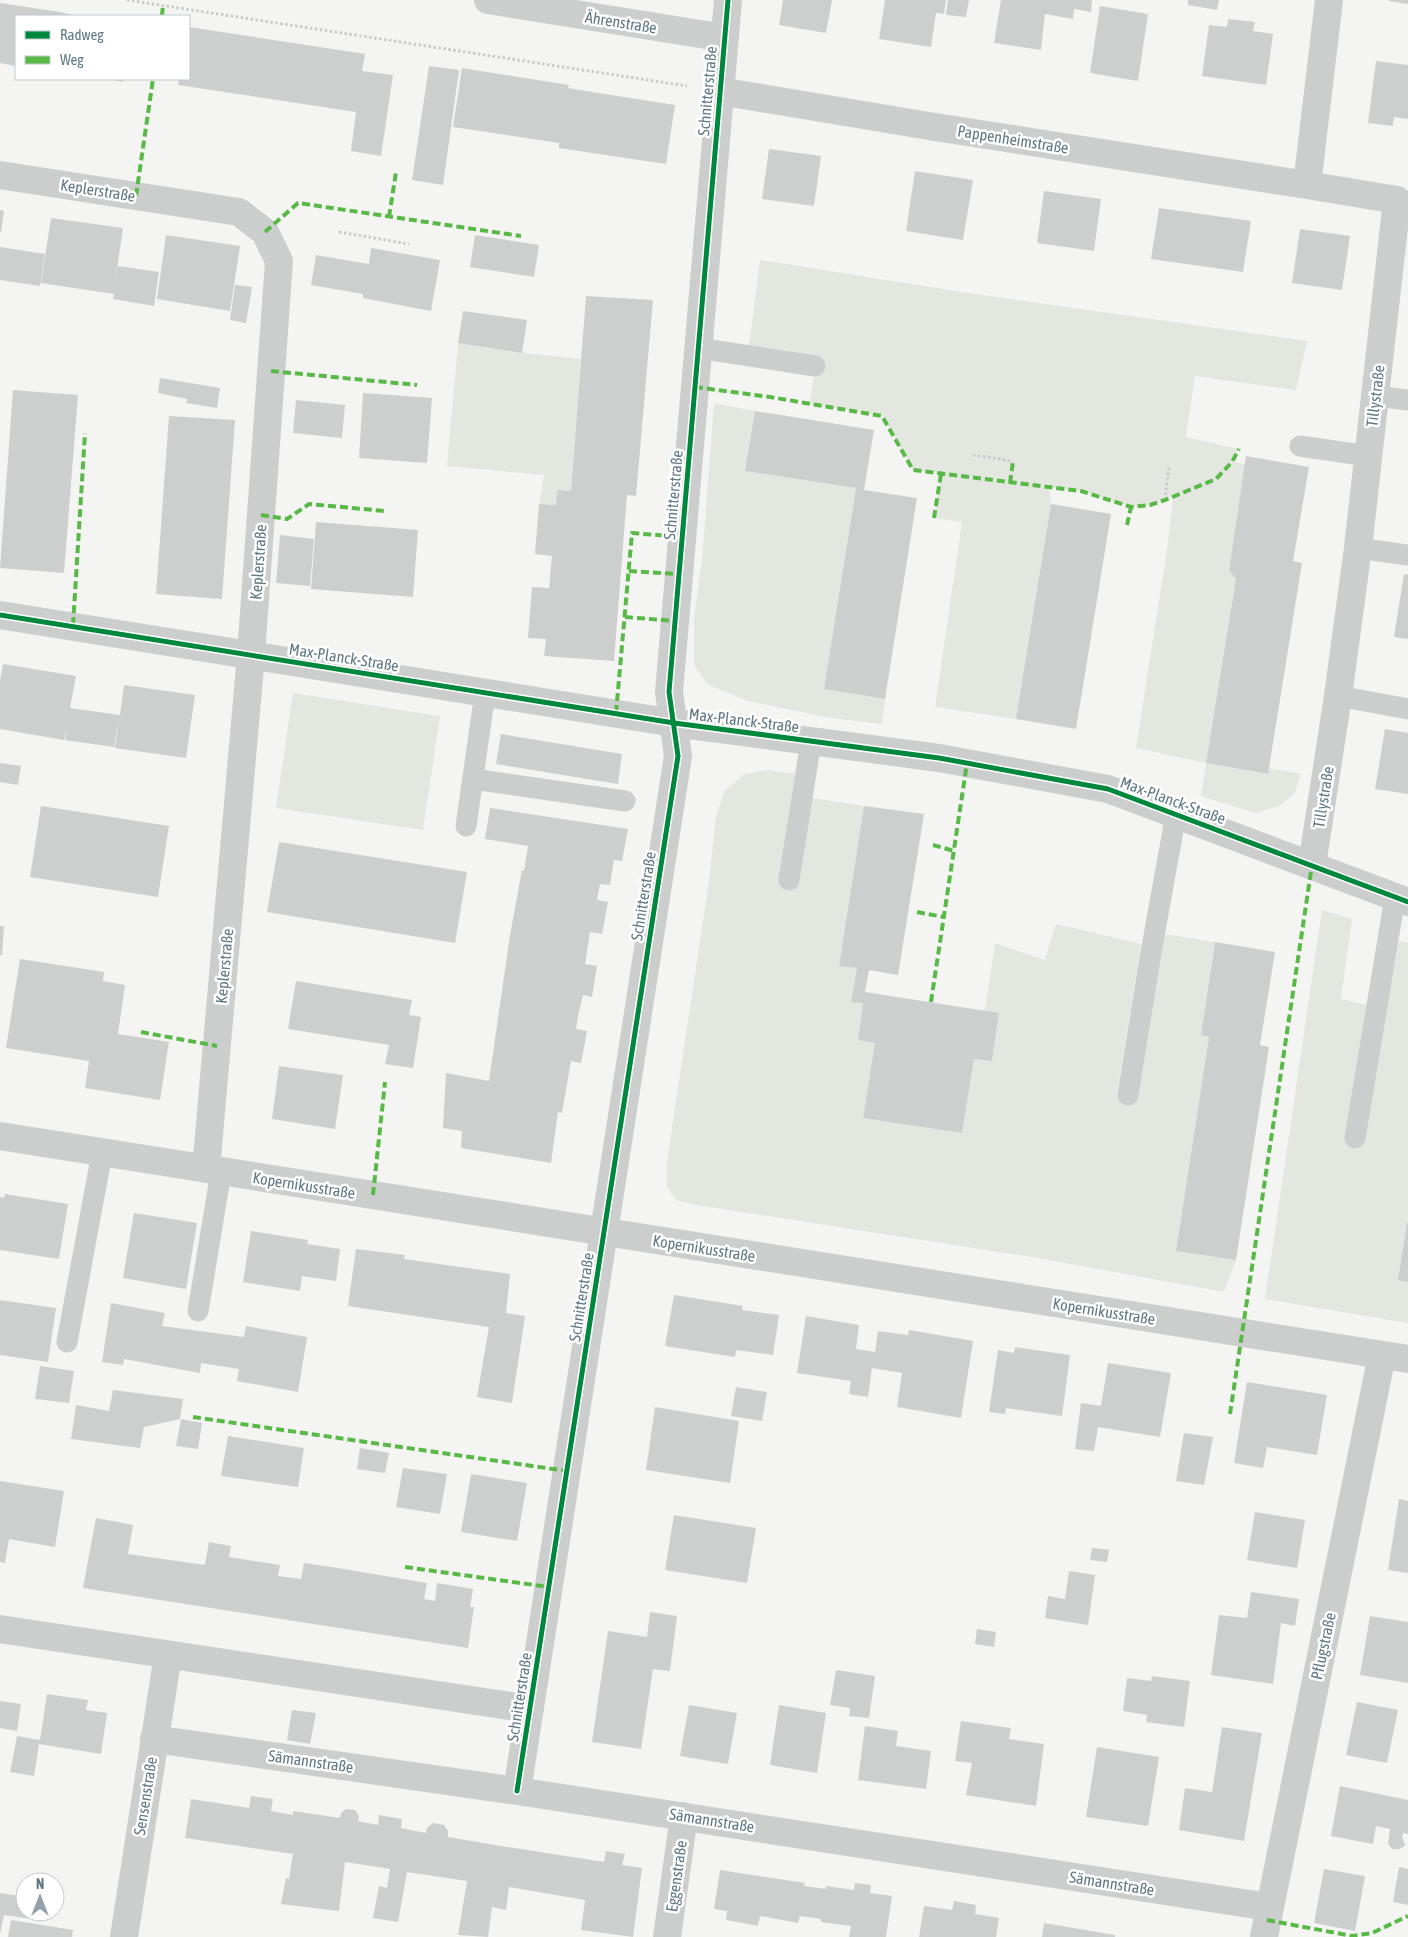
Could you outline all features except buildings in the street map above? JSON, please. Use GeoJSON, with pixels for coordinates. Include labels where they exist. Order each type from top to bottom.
{"type":"FeatureCollection","features":[{"type":"Feature","properties":{"kind":"street","name":"Ährenstraße"},"geometry":{"type":"LineString","coordinates":[[488,0],[725,38]]}},
{"type":"Feature","properties":{"kind":"street","name":"Schnitterstraße"},"geometry":{"type":"LineString","coordinates":[[518,1791],[678,756],[670,692],[728,0]]}},
{"type":"Feature","properties":{"kind":"street"},"geometry":{"type":"LineString","coordinates":[[1307,185],[1329,0]]}},
{"type":"Feature","properties":{"kind":"street","name":"Pappenheimstraße"},"geometry":{"type":"LineString","coordinates":[[719,91],[1307,185]]}},
{"type":"Feature","properties":{"kind":"street","name":"Keplerstraße"},"geometry":{"type":"LineString","coordinates":[[0,175],[240,212],[265,232],[279,260],[214,1171]]}},
{"type":"Feature","properties":{"kind":"street","name":"Tillystraße"},"geometry":{"type":"LineString","coordinates":[[1307,185],[1397,200],[1358,548],[1312,865]]}},
{"type":"Feature","properties":{"kind":"street","name":"Max-Planck-Straße"},"geometry":{"type":"LineString","coordinates":[[0,615],[674,723],[939,758],[1090,785],[1108,789],[1401,899]]}},
{"type":"Feature","properties":{"kind":"street","name":"Kopernikusstraße"},"geometry":{"type":"LineString","coordinates":[[0,1136],[1395,1357]]}},
{"type":"Feature","properties":{"kind":"street","name":"Pflugstraße"},"geometry":{"type":"LineString","coordinates":[[1264,1937],[1395,1357]]}},
{"type":"Feature","properties":{"kind":"street"},"geometry":{"type":"LineString","coordinates":[[0,1629],[530,1709]]}},
{"type":"Feature","properties":{"kind":"street","name":"Sensenstraße"},"geometry":{"type":"LineString","coordinates":[[124,1937],[168,1655]]}},
{"type":"Feature","properties":{"kind":"street","name":"Sämannstraße"},"geometry":{"type":"LineString","coordinates":[[154,1739],[518,1791],[1270,1907]]}},
{"type":"Feature","properties":{"kind":"street","name":"Eggenstraße"},"geometry":{"type":"LineString","coordinates":[[667,1937],[684,1816]]}},
{"type":"Feature","properties":{"kind":"lane"},"geometry":{"type":"LineString","coordinates":[[698,348],[815,366]]}},
{"type":"Feature","properties":{"kind":"lane"},"geometry":{"type":"LineString","coordinates":[[1375,396],[1408,400]]}},
{"type":"Feature","properties":{"kind":"lane"},"geometry":{"type":"LineString","coordinates":[[1300,446],[1368,456]]}},
{"type":"Feature","properties":{"kind":"lane"},"geometry":{"type":"LineString","coordinates":[[1358,548],[1408,556]]}},
{"type":"Feature","properties":{"kind":"lane"},"geometry":{"type":"LineString","coordinates":[[466,826],[485,693]]}},
{"type":"Feature","properties":{"kind":"lane"},"geometry":{"type":"LineString","coordinates":[[1338,696],[1408,709]]}},
{"type":"Feature","properties":{"kind":"lane"},"geometry":{"type":"LineString","coordinates":[[789,880],[811,741]]}},
{"type":"Feature","properties":{"kind":"lane"},"geometry":{"type":"LineString","coordinates":[[473,779],[625,802]]}},
{"type":"Feature","properties":{"kind":"lane"},"geometry":{"type":"LineString","coordinates":[[1128,1095],[1176,814]]}},
{"type":"Feature","properties":{"kind":"lane"},"geometry":{"type":"LineString","coordinates":[[1355,1138],[1401,899]]}},
{"type":"Feature","properties":{"kind":"lane"},"geometry":{"type":"LineString","coordinates":[[67,1342],[102,1153]]}},
{"type":"Feature","properties":{"kind":"lane"},"geometry":{"type":"LineString","coordinates":[[198,1311],[214,1171]]}},
{"type":"Feature","properties":{"kind":"path"},"geometry":{"type":"LineString","coordinates":[[127,0],[719,91]]}},
{"type":"Feature","properties":{"kind":"path"},"geometry":{"type":"LineString","coordinates":[[339,232],[409,244]]}},
{"type":"Feature","properties":{"kind":"path"},"geometry":{"type":"LineString","coordinates":[[973,455],[1013,461]]}},
{"type":"Feature","properties":{"kind":"path"},"geometry":{"type":"LineString","coordinates":[[1165,500],[1169,466]]}},
{"type":"Feature","properties":{"kind":"shaded area"},"geometry":{"type":"Polygon","coordinates":[[[760,260],[962,292],[1307,341],[1296,390],[1195,376],[1186,437],[1239,449],[1233,462],[1246,464],[1229,571],[1236,579],[1206,763],[1136,748],[1168,543],[1173,497],[1150,505],[1131,507],[1081,491],[1050,488],[1051,504],[1016,719],[935,707],[962,522],[934,518],[941,474],[913,470],[882,416],[810,404],[816,357],[749,346],[760,260]]]}},
{"type":"Feature","properties":{"kind":"shaded area"},"geometry":{"type":"Polygon","coordinates":[[[458,343],[522,353],[581,359],[571,491],[557,490],[556,505],[539,504],[544,475],[447,466],[458,343]]]}},
{"type":"Feature","properties":{"kind":"shaded area"},"geometry":{"type":"Polygon","coordinates":[[[714,403],[755,411],[745,471],[856,488],[824,689],[885,699],[882,724],[831,718],[748,701],[707,684],[694,665],[694,618],[702,560],[714,403]]]}},
{"type":"Feature","properties":{"kind":"shaded area"},"geometry":{"type":"Polygon","coordinates":[[[293,693],[440,716],[423,830],[276,808],[293,693]]]}},
{"type":"Feature","properties":{"kind":"shaded area"},"geometry":{"type":"Polygon","coordinates":[[[1206,763],[1267,774],[1269,768],[1301,774],[1295,793],[1279,806],[1255,813],[1201,796],[1206,763]]]}},
{"type":"Feature","properties":{"kind":"shaded area"},"geometry":{"type":"Polygon","coordinates":[[[769,770],[795,774],[779,879],[812,798],[864,806],[839,965],[857,968],[851,1001],[863,1003],[858,1040],[875,1043],[863,1118],[962,1133],[974,1059],[992,1061],[999,1014],[985,1011],[995,943],[1045,960],[1056,924],[1141,944],[1117,1093],[1137,1096],[1164,934],[1215,942],[1201,1035],[1209,1037],[1176,1251],[1236,1260],[1224,1292],[1038,1258],[697,1205],[676,1200],[667,1187],[667,1161],[709,881],[716,815],[725,791],[744,774],[769,770]]]}},
{"type":"Feature","properties":{"kind":"shaded area"},"geometry":{"type":"Polygon","coordinates":[[[1322,910],[1352,919],[1341,999],[1367,1005],[1389,995],[1399,941],[1408,943],[1408,1216],[1398,1280],[1408,1282],[1408,1323],[1265,1299],[1322,910]]]}},
{"type":"Feature","properties":{"kind":"marked path"},"geometry":{"type":"LineString","coordinates":[[162,15],[163,5]]}},
{"type":"Feature","properties":{"kind":"marked path"},"geometry":{"type":"LineString","coordinates":[[136,196],[153,80]]}},
{"type":"Feature","properties":{"kind":"marked path"},"geometry":{"type":"LineString","coordinates":[[389,217],[396,172]]}},
{"type":"Feature","properties":{"kind":"marked path"},"geometry":{"type":"LineString","coordinates":[[265,232],[298,203],[521,236]]}},
{"type":"Feature","properties":{"kind":"marked path"},"geometry":{"type":"LineString","coordinates":[[271,371],[417,385]]}},
{"type":"Feature","properties":{"kind":"marked path"},"geometry":{"type":"LineString","coordinates":[[695,387],[770,397],[882,416],[913,470],[1081,491],[1131,507],[1150,505],[1216,479],[1232,462],[1239,449]]}},
{"type":"Feature","properties":{"kind":"marked path"},"geometry":{"type":"LineString","coordinates":[[73,625],[85,433]]}},
{"type":"Feature","properties":{"kind":"marked path"},"geometry":{"type":"LineString","coordinates":[[1010,483],[1013,461]]}},
{"type":"Feature","properties":{"kind":"marked path"},"geometry":{"type":"LineString","coordinates":[[934,518],[941,474]]}},
{"type":"Feature","properties":{"kind":"marked path"},"geometry":{"type":"LineString","coordinates":[[261,515],[287,519],[309,504],[385,511]]}},
{"type":"Feature","properties":{"kind":"marked path"},"geometry":{"type":"LineString","coordinates":[[1127,525],[1131,507]]}},
{"type":"Feature","properties":{"kind":"marked path"},"geometry":{"type":"LineString","coordinates":[[616,713],[632,533],[683,537]]}},
{"type":"Feature","properties":{"kind":"marked path"},"geometry":{"type":"LineString","coordinates":[[629,571],[679,574]]}},
{"type":"Feature","properties":{"kind":"marked path"},"geometry":{"type":"LineString","coordinates":[[625,617],[676,621]]}},
{"type":"Feature","properties":{"kind":"marked path"},"geometry":{"type":"LineString","coordinates":[[931,1002],[967,763]]}},
{"type":"Feature","properties":{"kind":"marked path"},"geometry":{"type":"LineString","coordinates":[[933,845],[954,851]]}},
{"type":"Feature","properties":{"kind":"marked path"},"geometry":{"type":"LineString","coordinates":[[1230,1414],[1312,865]]}},
{"type":"Feature","properties":{"kind":"marked path"},"geometry":{"type":"LineString","coordinates":[[917,912],[944,917]]}},
{"type":"Feature","properties":{"kind":"marked path"},"geometry":{"type":"LineString","coordinates":[[141,1032],[217,1046]]}},
{"type":"Feature","properties":{"kind":"marked path"},"geometry":{"type":"LineString","coordinates":[[373,1195],[385,1082]]}},
{"type":"Feature","properties":{"kind":"marked path"},"geometry":{"type":"LineString","coordinates":[[193,1417],[567,1471]]}},
{"type":"Feature","properties":{"kind":"marked path"},"geometry":{"type":"LineString","coordinates":[[405,1567],[549,1587]]}},
{"type":"Feature","properties":{"kind":"marked path"},"geometry":{"type":"LineString","coordinates":[[1267,1920],[1352,1936],[1372,1933],[1408,1916]]}},
{"type":"Feature","properties":{"kind":"cycle path"},"geometry":{"type":"LineString","coordinates":[[517,1791],[678,756],[669,692],[728,0]]}},
{"type":"Feature","properties":{"kind":"cycle path"},"geometry":{"type":"LineString","coordinates":[[0,615],[674,723],[939,758],[1108,789],[1408,902]]}}]}
